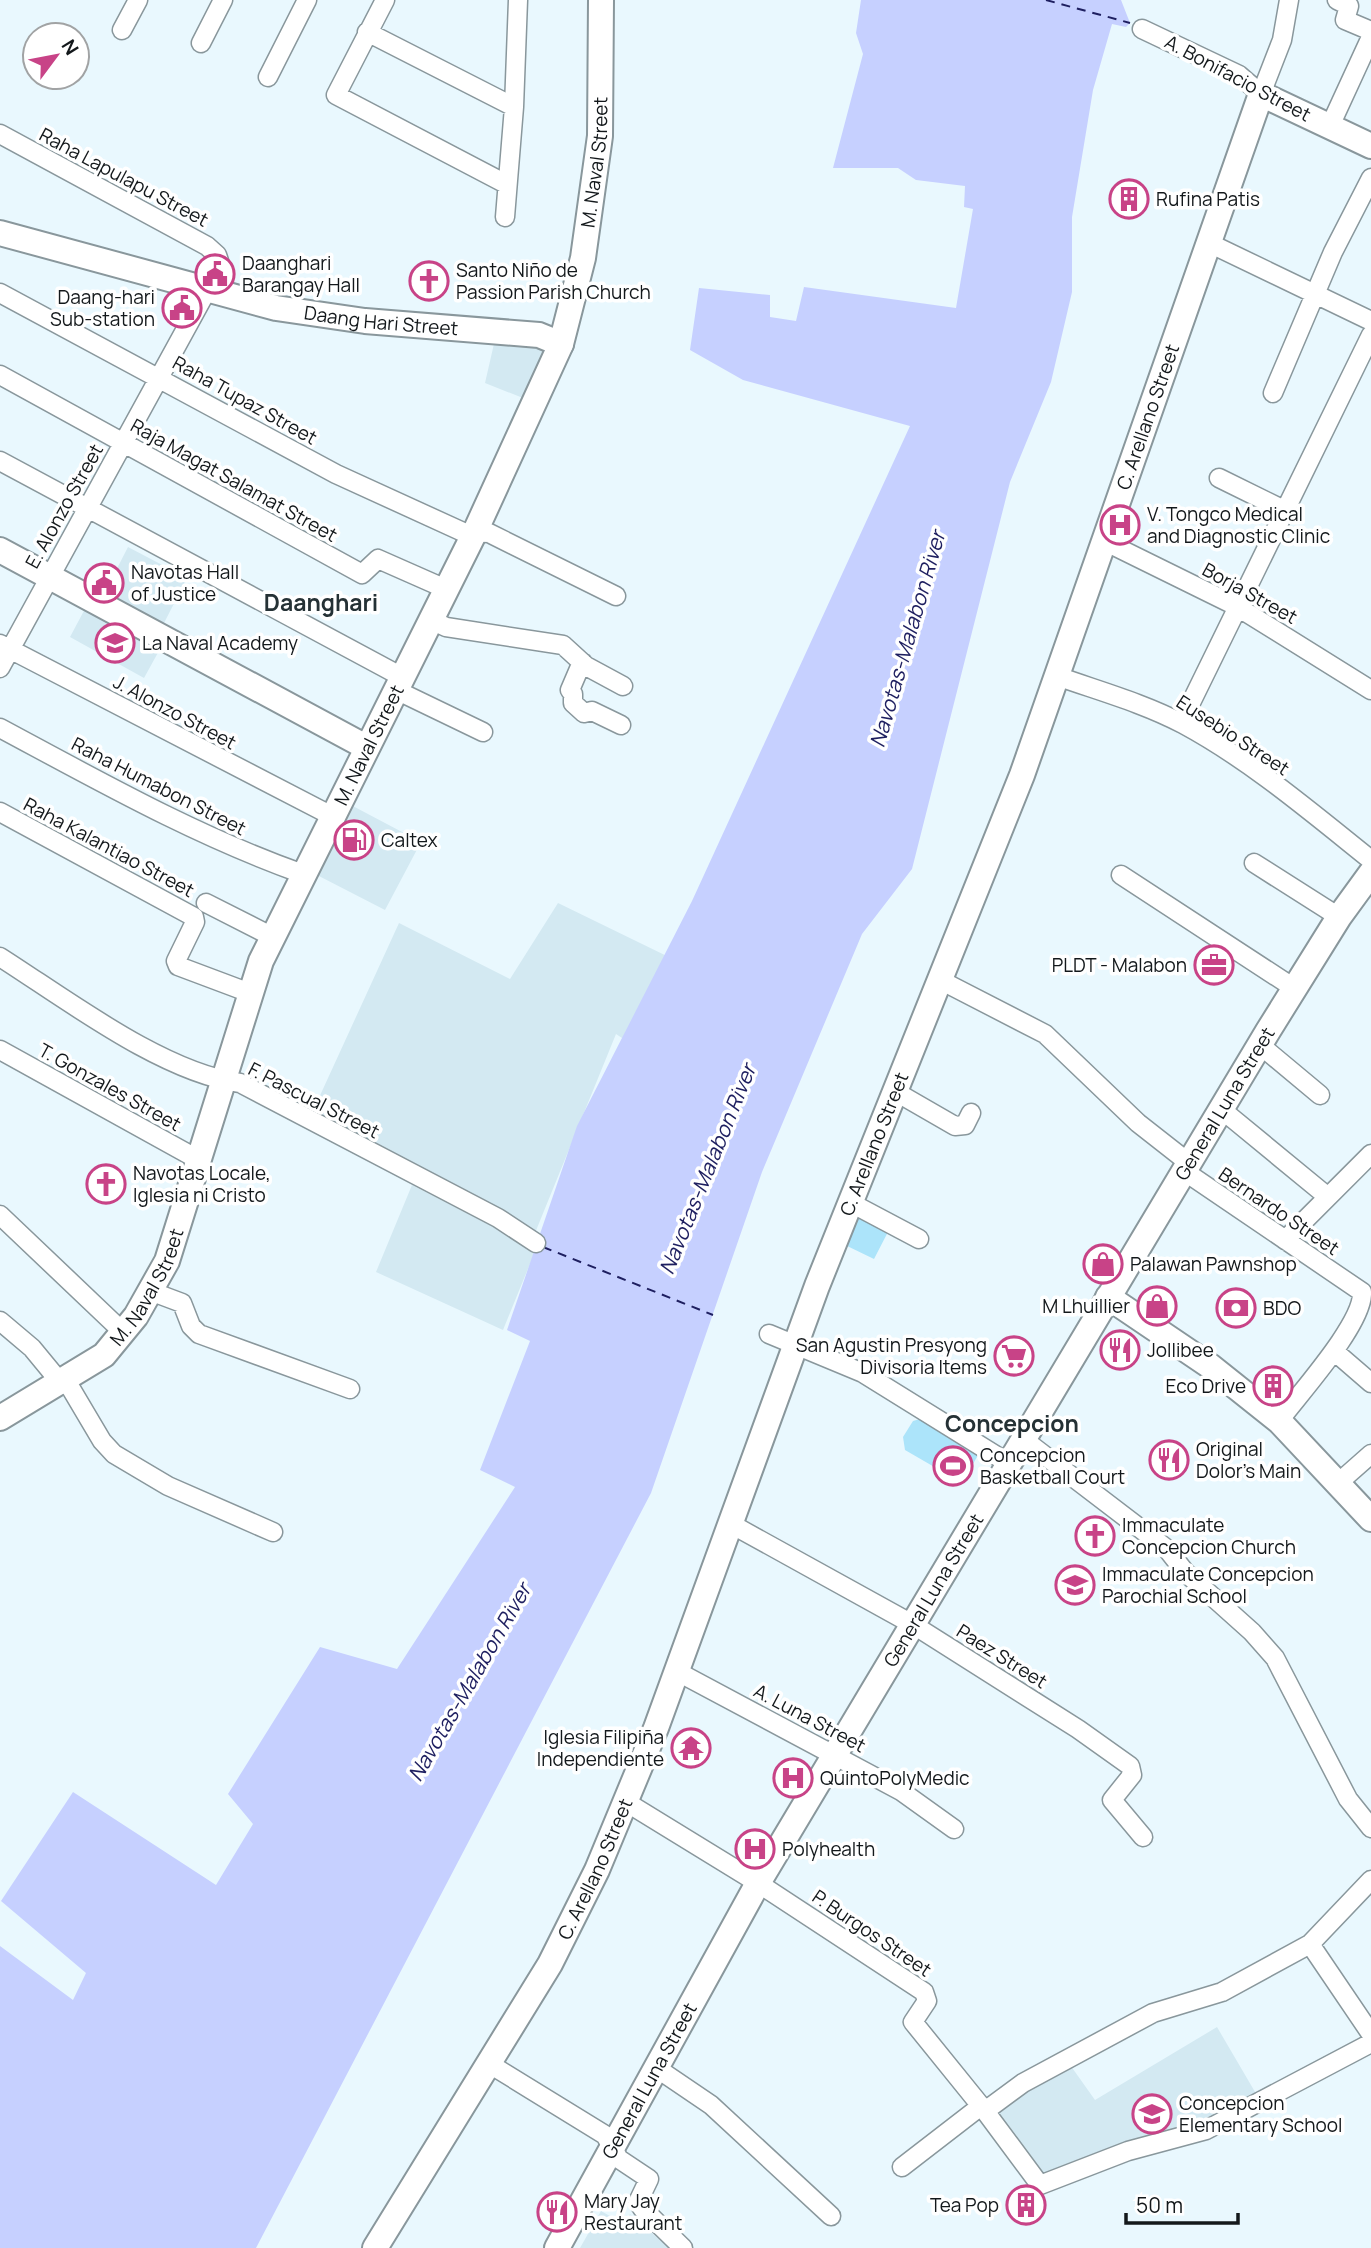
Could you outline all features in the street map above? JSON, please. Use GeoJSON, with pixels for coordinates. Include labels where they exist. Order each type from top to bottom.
{"type":"FeatureCollection","features":[{"type":"Feature","properties":{"kind":"main road","name":"M. Naval Street"},"geometry":{"type":"LineString","coordinates":[[0,1418],[104,1355],[124,1333],[150,1291],[170,1252],[250,993],[273,937],[366,747],[401,685],[561,344],[583,258],[600,136],[601,0]]}},
{"type":"Feature","properties":{"kind":"main road","name":"A. Bonifacio Street"},"geometry":{"type":"LineString","coordinates":[[1261,94],[1371,146]]}},
{"type":"Feature","properties":{"kind":"main road","name":"C. Arellano Street"},"geometry":{"type":"LineString","coordinates":[[375,2248],[550,1964],[597,1870],[625,1802],[678,1672],[796,1344],[1022,775],[1261,94]]}},
{"type":"Feature","properties":{"kind":"main road","name":"Daang Hari Street"},"geometry":{"type":"LineString","coordinates":[[0,233],[208,287],[276,308],[365,321],[539,335],[561,344]]}},
{"type":"Feature","properties":{"kind":"main road"},"geometry":{"type":"LineString","coordinates":[[0,550],[366,747]]}},
{"type":"Feature","properties":{"kind":"main road","name":"General Luna Street"},"geometry":{"type":"LineString","coordinates":[[557,2248],[758,1883],[1294,988],[1339,917],[1371,873]]}},
{"type":"Feature","properties":{"kind":"main road"},"geometry":{"type":"LineString","coordinates":[[1108,1297],[1210,1366],[1279,1421],[1371,1519]]}},
{"type":"Feature","properties":{"kind":"street"},"geometry":{"type":"LineString","coordinates":[[122,30],[138,0]]}},
{"type":"Feature","properties":{"kind":"street"},"geometry":{"type":"LineString","coordinates":[[201,43],[223,0]]}},
{"type":"Feature","properties":{"kind":"street"},"geometry":{"type":"LineString","coordinates":[[268,76],[307,0]]}},
{"type":"Feature","properties":{"kind":"street"},"geometry":{"type":"LineString","coordinates":[[385,0],[335,94],[506,184]]}},
{"type":"Feature","properties":{"kind":"street"},"geometry":{"type":"LineString","coordinates":[[505,217],[514,107],[517,0]]}},
{"type":"Feature","properties":{"kind":"street","name":"C. Arellano Street"},"geometry":{"type":"LineString","coordinates":[[1261,94],[1282,40],[1289,0]]}},
{"type":"Feature","properties":{"kind":"street"},"geometry":{"type":"LineString","coordinates":[[1337,0],[1349,6],[1345,20],[1371,31]]}},
{"type":"Feature","properties":{"kind":"street","name":"A. Bonifacio Street"},"geometry":{"type":"LineString","coordinates":[[1142,29],[1239,75],[1261,94]]}},
{"type":"Feature","properties":{"kind":"street"},"geometry":{"type":"LineString","coordinates":[[367,32],[514,107]]}},
{"type":"Feature","properties":{"kind":"street"},"geometry":{"type":"LineString","coordinates":[[1329,126],[1371,37]]}},
{"type":"Feature","properties":{"kind":"street","name":"Raha Lapulapu Street"},"geometry":{"type":"LineString","coordinates":[[0,134],[207,246],[217,255],[220,264]]}},
{"type":"Feature","properties":{"kind":"street"},"geometry":{"type":"LineString","coordinates":[[1273,393],[1316,292],[1371,178]]}},
{"type":"Feature","properties":{"kind":"street"},"geometry":{"type":"LineString","coordinates":[[1209,243],[1316,292],[1371,321]]}},
{"type":"Feature","properties":{"kind":"street","name":"E. Alonzo Street"},"geometry":{"type":"LineString","coordinates":[[0,667],[5,646],[50,576],[208,287]]}},
{"type":"Feature","properties":{"kind":"street","name":"Raha Tupaz Street"},"geometry":{"type":"LineString","coordinates":[[0,293],[336,474],[463,532],[489,533],[616,596]]}},
{"type":"Feature","properties":{"kind":"street"},"geometry":{"type":"LineString","coordinates":[[1181,723],[1371,335]]}},
{"type":"Feature","properties":{"kind":"street","name":"Raja Magat Salamat Street"},"geometry":{"type":"LineString","coordinates":[[0,375],[362,574],[378,559],[446,589]]}},
{"type":"Feature","properties":{"kind":"street"},"geometry":{"type":"LineString","coordinates":[[0,461],[483,732]]}},
{"type":"Feature","properties":{"kind":"street"},"geometry":{"type":"LineString","coordinates":[[1219,478],[1284,510]]}},
{"type":"Feature","properties":{"kind":"street","name":"Borja Street"},"geometry":{"type":"LineString","coordinates":[[1104,541],[1236,606],[1371,690]]}},
{"type":"Feature","properties":{"kind":"street"},"geometry":{"type":"LineString","coordinates":[[431,620],[446,627],[562,645],[582,662],[623,686]]}},
{"type":"Feature","properties":{"kind":"street","name":"J. Alonzo Street"},"geometry":{"type":"LineString","coordinates":[[5,646],[332,816]]}},
{"type":"Feature","properties":{"kind":"street"},"geometry":{"type":"LineString","coordinates":[[582,662],[570,690],[573,703],[584,713],[592,711],[621,725]]}},
{"type":"Feature","properties":{"kind":"street","name":"Eusebio Street"},"geometry":{"type":"LineString","coordinates":[[1057,676],[1181,723],[1266,779],[1371,860]]}},
{"type":"Feature","properties":{"kind":"street","name":"Raha Humabon Street"},"geometry":{"type":"LineString","coordinates":[[0,728],[157,813],[256,858],[303,874]]}},
{"type":"Feature","properties":{"kind":"street","name":"Raha Kalantiao Street"},"geometry":{"type":"LineString","coordinates":[[0,812],[194,917],[195,922],[176,961],[178,966],[250,993]]}},
{"type":"Feature","properties":{"kind":"street"},"geometry":{"type":"LineString","coordinates":[[1254,863],[1339,917]]}},
{"type":"Feature","properties":{"kind":"street"},"geometry":{"type":"LineString","coordinates":[[1121,875],[1294,988]]}},
{"type":"Feature","properties":{"kind":"street"},"geometry":{"type":"LineString","coordinates":[[206,903],[273,937]]}},
{"type":"Feature","properties":{"kind":"street","name":"F. Pascual Street"},"geometry":{"type":"LineString","coordinates":[[0,957],[126,1037],[209,1079],[240,1083],[498,1218],[536,1243]]}},
{"type":"Feature","properties":{"kind":"street"},"geometry":{"type":"LineString","coordinates":[[942,981],[1045,1034],[1186,1167]]}},
{"type":"Feature","properties":{"kind":"street"},"geometry":{"type":"LineString","coordinates":[[1260,1045],[1320,1095]]}},
{"type":"Feature","properties":{"kind":"street","name":"T. Gonzales Street"},"geometry":{"type":"LineString","coordinates":[[0,1050],[199,1160]]}},
{"type":"Feature","properties":{"kind":"street"},"geometry":{"type":"LineString","coordinates":[[896,1092],[955,1126],[965,1125],[971,1113]]}},
{"type":"Feature","properties":{"kind":"street"},"geometry":{"type":"LineString","coordinates":[[1221,1109],[1328,1197]]}},
{"type":"Feature","properties":{"kind":"street"},"geometry":{"type":"LineString","coordinates":[[1285,1240],[1371,1154]]}},
{"type":"Feature","properties":{"kind":"street","name":"Bernardo Street"},"geometry":{"type":"LineString","coordinates":[[1186,1167],[1285,1240],[1362,1292],[1363,1303],[1334,1351],[1279,1421]]}},
{"type":"Feature","properties":{"kind":"street"},"geometry":{"type":"LineString","coordinates":[[851,1203],[919,1239]]}},
{"type":"Feature","properties":{"kind":"street"},"geometry":{"type":"LineString","coordinates":[[0,1215],[124,1333]]}},
{"type":"Feature","properties":{"kind":"street"},"geometry":{"type":"LineString","coordinates":[[150,1291],[182,1303],[191,1326],[199,1334],[350,1389]]}},
{"type":"Feature","properties":{"kind":"street"},"geometry":{"type":"LineString","coordinates":[[0,1321],[32,1348],[61,1382],[70,1387],[102,1441],[129,1464],[178,1491],[273,1532]]}},
{"type":"Feature","properties":{"kind":"street"},"geometry":{"type":"LineString","coordinates":[[769,1334],[863,1373],[1009,1463]]}},
{"type":"Feature","properties":{"kind":"street"},"geometry":{"type":"LineString","coordinates":[[1334,1351],[1371,1383]]}},
{"type":"Feature","properties":{"kind":"street"},"geometry":{"type":"LineString","coordinates":[[1023,1439],[1167,1549],[1185,1572],[1252,1632],[1275,1658],[1348,1799],[1371,1828]]}},
{"type":"Feature","properties":{"kind":"street"},"geometry":{"type":"LineString","coordinates":[[1337,1484],[1371,1454]]}},
{"type":"Feature","properties":{"kind":"street","name":"Paez Street"},"geometry":{"type":"LineString","coordinates":[[731,1524],[912,1624],[1078,1729],[1130,1766],[1132,1775],[1112,1800],[1143,1837]]}},
{"type":"Feature","properties":{"kind":"street","name":"A. Luna Street"},"geometry":{"type":"LineString","coordinates":[[678,1672],[835,1754],[930,1809],[954,1829]]}},
{"type":"Feature","properties":{"kind":"street","name":"P. Burgos Street"},"geometry":{"type":"LineString","coordinates":[[625,1802],[758,1883],[924,1992],[927,2001],[913,2022],[983,2108],[1040,2185],[1128,2151],[1206,2130],[1371,2043]]}},
{"type":"Feature","properties":{"kind":"street"},"geometry":{"type":"LineString","coordinates":[[902,2167],[983,2108],[1023,2083],[1153,2013],[1222,1992],[1310,1944],[1371,1880]]}},
{"type":"Feature","properties":{"kind":"street"},"geometry":{"type":"LineString","coordinates":[[1310,1944],[1371,2034]]}},
{"type":"Feature","properties":{"kind":"street"},"geometry":{"type":"LineString","coordinates":[[488,2063],[605,2135],[619,2159],[649,2179],[638,2202],[683,2248]]}},
{"type":"Feature","properties":{"kind":"street"},"geometry":{"type":"LineString","coordinates":[[655,2067],[711,2105],[831,2216]]}},
{"type":"Feature","properties":{"kind":"shaded area"},"geometry":{"type":"Polygon","coordinates":[[[496,335],[551,347],[528,400],[485,383],[496,335]]]}},
{"type":"Feature","properties":{"kind":"shaded area"},"geometry":{"type":"Polygon","coordinates":[[[128,547],[187,578],[163,625],[104,594],[128,547]]]}},
{"type":"Feature","properties":{"kind":"shaded area","name":"La Naval Academy"},"geometry":{"type":"Polygon","coordinates":[[[86,607],[160,649],[144,678],[70,637],[86,607]]]}},
{"type":"Feature","properties":{"kind":"shaded area"},"geometry":{"type":"Polygon","coordinates":[[[349,804],[421,842],[385,910],[315,874],[349,804]]]}},
{"type":"Feature","properties":{"kind":"shaded area"},"geometry":{"type":"Polygon","coordinates":[[[558,903],[716,980],[649,1056],[616,1034],[535,1233],[312,1113],[399,923],[510,979],[558,903]]]}},
{"type":"Feature","properties":{"kind":"shaded area"},"geometry":{"type":"Polygon","coordinates":[[[412,1185],[536,1249],[503,1330],[376,1272],[412,1185]]]}},
{"type":"Feature","properties":{"kind":"shaded area"},"geometry":{"type":"Polygon","coordinates":[[[857,1211],[890,1228],[874,1259],[843,1244],[857,1211]]]}},
{"type":"Feature","properties":{"kind":"shaded area","name":"Concepcion Basketball Court"},"geometry":{"type":"Polygon","coordinates":[[[923,1418],[981,1450],[962,1483],[905,1450],[903,1437],[913,1421],[923,1418]]]}},
{"type":"Feature","properties":{"kind":"shaded area","name":"QuintoPolyMedic"},"geometry":{"type":"Polygon","coordinates":[[[788,1760],[811,1772],[797,1797],[775,1785],[788,1760]]]}},
{"type":"Feature","properties":{"kind":"shaded area","name":"Concepcion Elementary School"},"geometry":{"type":"Polygon","coordinates":[[[1217,2027],[1258,2097],[1205,2128],[1042,2183],[990,2112],[1068,2062],[1095,2100],[1217,2027]]]}},
{"type":"Feature","properties":{"kind":"shaded area"},"geometry":{"type":"Polygon","coordinates":[[[601,2211],[624,2224],[630,2214],[669,2248],[580,2248],[601,2211]]]}},
{"type":"Feature","properties":{"kind":"water","name":"Navotas-Malabon River"},"geometry":{"type":"Polygon","coordinates":[[[861,0],[1121,0],[1130,23],[1126,27],[1112,24],[1093,90],[1072,217],[1072,292],[1051,382],[1010,482],[912,869],[862,934],[762,1172],[651,1493],[256,2248],[0,2248],[0,1946],[73,2000],[86,1973],[1,1901],[73,1792],[216,1885],[253,1824],[228,1794],[320,1647],[397,1669],[515,1487],[480,1470],[530,1341],[507,1330],[577,1126],[692,901],[910,426],[743,380],[690,350],[699,288],[770,295],[770,317],[796,321],[804,287],[956,308],[973,209],[964,207],[965,186],[916,180],[898,168],[833,168],[863,54],[856,33],[861,0]]]}},
{"type":"Feature","properties":{"kind":"ferry route"},"geometry":{"type":"LineString","coordinates":[[1046,0],[1130,23]]}},
{"type":"Feature","properties":{"kind":"ferry route"},"geometry":{"type":"LineString","coordinates":[[543,1247],[713,1315]]}},
{"type":"Feature","properties":{"kind":"place","name":"Rufina Patis"},"geometry":{"type":"Point","coordinates":[1129,199]}},
{"type":"Feature","properties":{"kind":"place","name":"Daanghari Barangay Hall"},"geometry":{"type":"Point","coordinates":[215,274]}},
{"type":"Feature","properties":{"kind":"place","name":"Santo Niño de Passion Parish Church"},"geometry":{"type":"Point","coordinates":[429,281]}},
{"type":"Feature","properties":{"kind":"place","name":"Daang-hari Sub-station"},"geometry":{"type":"Point","coordinates":[182,308]}},
{"type":"Feature","properties":{"kind":"place","name":"V. Tongco Medical and Diagnostic Clinic"},"geometry":{"type":"Point","coordinates":[1120,525]}},
{"type":"Feature","properties":{"kind":"place","name":"Navotas Hall of Justice"},"geometry":{"type":"Point","coordinates":[104,583]}},
{"type":"Feature","properties":{"kind":"place","name":"La Naval Academy"},"geometry":{"type":"Point","coordinates":[115,643]}},
{"type":"Feature","properties":{"kind":"place","name":"Caltex"},"geometry":{"type":"Point","coordinates":[354,840]}},
{"type":"Feature","properties":{"kind":"place","name":"PLDT - Malabon"},"geometry":{"type":"Point","coordinates":[1214,965]}},
{"type":"Feature","properties":{"kind":"place","name":"Navotas Locale, Iglesia ni Cristo"},"geometry":{"type":"Point","coordinates":[106,1184]}},
{"type":"Feature","properties":{"kind":"place","name":"Palawan Pawnshop"},"geometry":{"type":"Point","coordinates":[1103,1264]}},
{"type":"Feature","properties":{"kind":"place","name":"M Lhuillier"},"geometry":{"type":"Point","coordinates":[1157,1306]}},
{"type":"Feature","properties":{"kind":"place","name":"BDO"},"geometry":{"type":"Point","coordinates":[1236,1308]}},
{"type":"Feature","properties":{"kind":"place","name":"Jollibee"},"geometry":{"type":"Point","coordinates":[1120,1350]}},
{"type":"Feature","properties":{"kind":"place","name":"San Agustin Presyong Divisoria Items"},"geometry":{"type":"Point","coordinates":[1014,1356]}},
{"type":"Feature","properties":{"kind":"place","name":"Eco Drive"},"geometry":{"type":"Point","coordinates":[1273,1386]}},
{"type":"Feature","properties":{"kind":"place","name":"Original Dolor's Main"},"geometry":{"type":"Point","coordinates":[1169,1460]}},
{"type":"Feature","properties":{"kind":"place","name":"Concepcion Basketball Court"},"geometry":{"type":"Point","coordinates":[953,1466]}},
{"type":"Feature","properties":{"kind":"place","name":"Immaculate Concepcion Church"},"geometry":{"type":"Point","coordinates":[1095,1536]}},
{"type":"Feature","properties":{"kind":"place","name":"Immaculate Concepcion Parochial School"},"geometry":{"type":"Point","coordinates":[1075,1585]}},
{"type":"Feature","properties":{"kind":"place","name":"Iglesia Filipiña Independiente"},"geometry":{"type":"Point","coordinates":[691,1748]}},
{"type":"Feature","properties":{"kind":"place","name":"QuintoPolyMedic"},"geometry":{"type":"Point","coordinates":[793,1778]}},
{"type":"Feature","properties":{"kind":"place","name":"Polyhealth"},"geometry":{"type":"Point","coordinates":[755,1849]}},
{"type":"Feature","properties":{"kind":"place","name":"Concepcion Elementary School"},"geometry":{"type":"Point","coordinates":[1152,2114]}},
{"type":"Feature","properties":{"kind":"place","name":"Tea Pop"},"geometry":{"type":"Point","coordinates":[1026,2205]}},
{"type":"Feature","properties":{"kind":"place","name":"Mary Jay Restaurant"},"geometry":{"type":"Point","coordinates":[557,2212]}},
{"type":"Feature","properties":{"kind":"district","name":"Daanghari"},"geometry":{"type":"Point","coordinates":[321,602]}},
{"type":"Feature","properties":{"kind":"district","name":"Concepcion"},"geometry":{"type":"Point","coordinates":[1012,1423]}}]}
